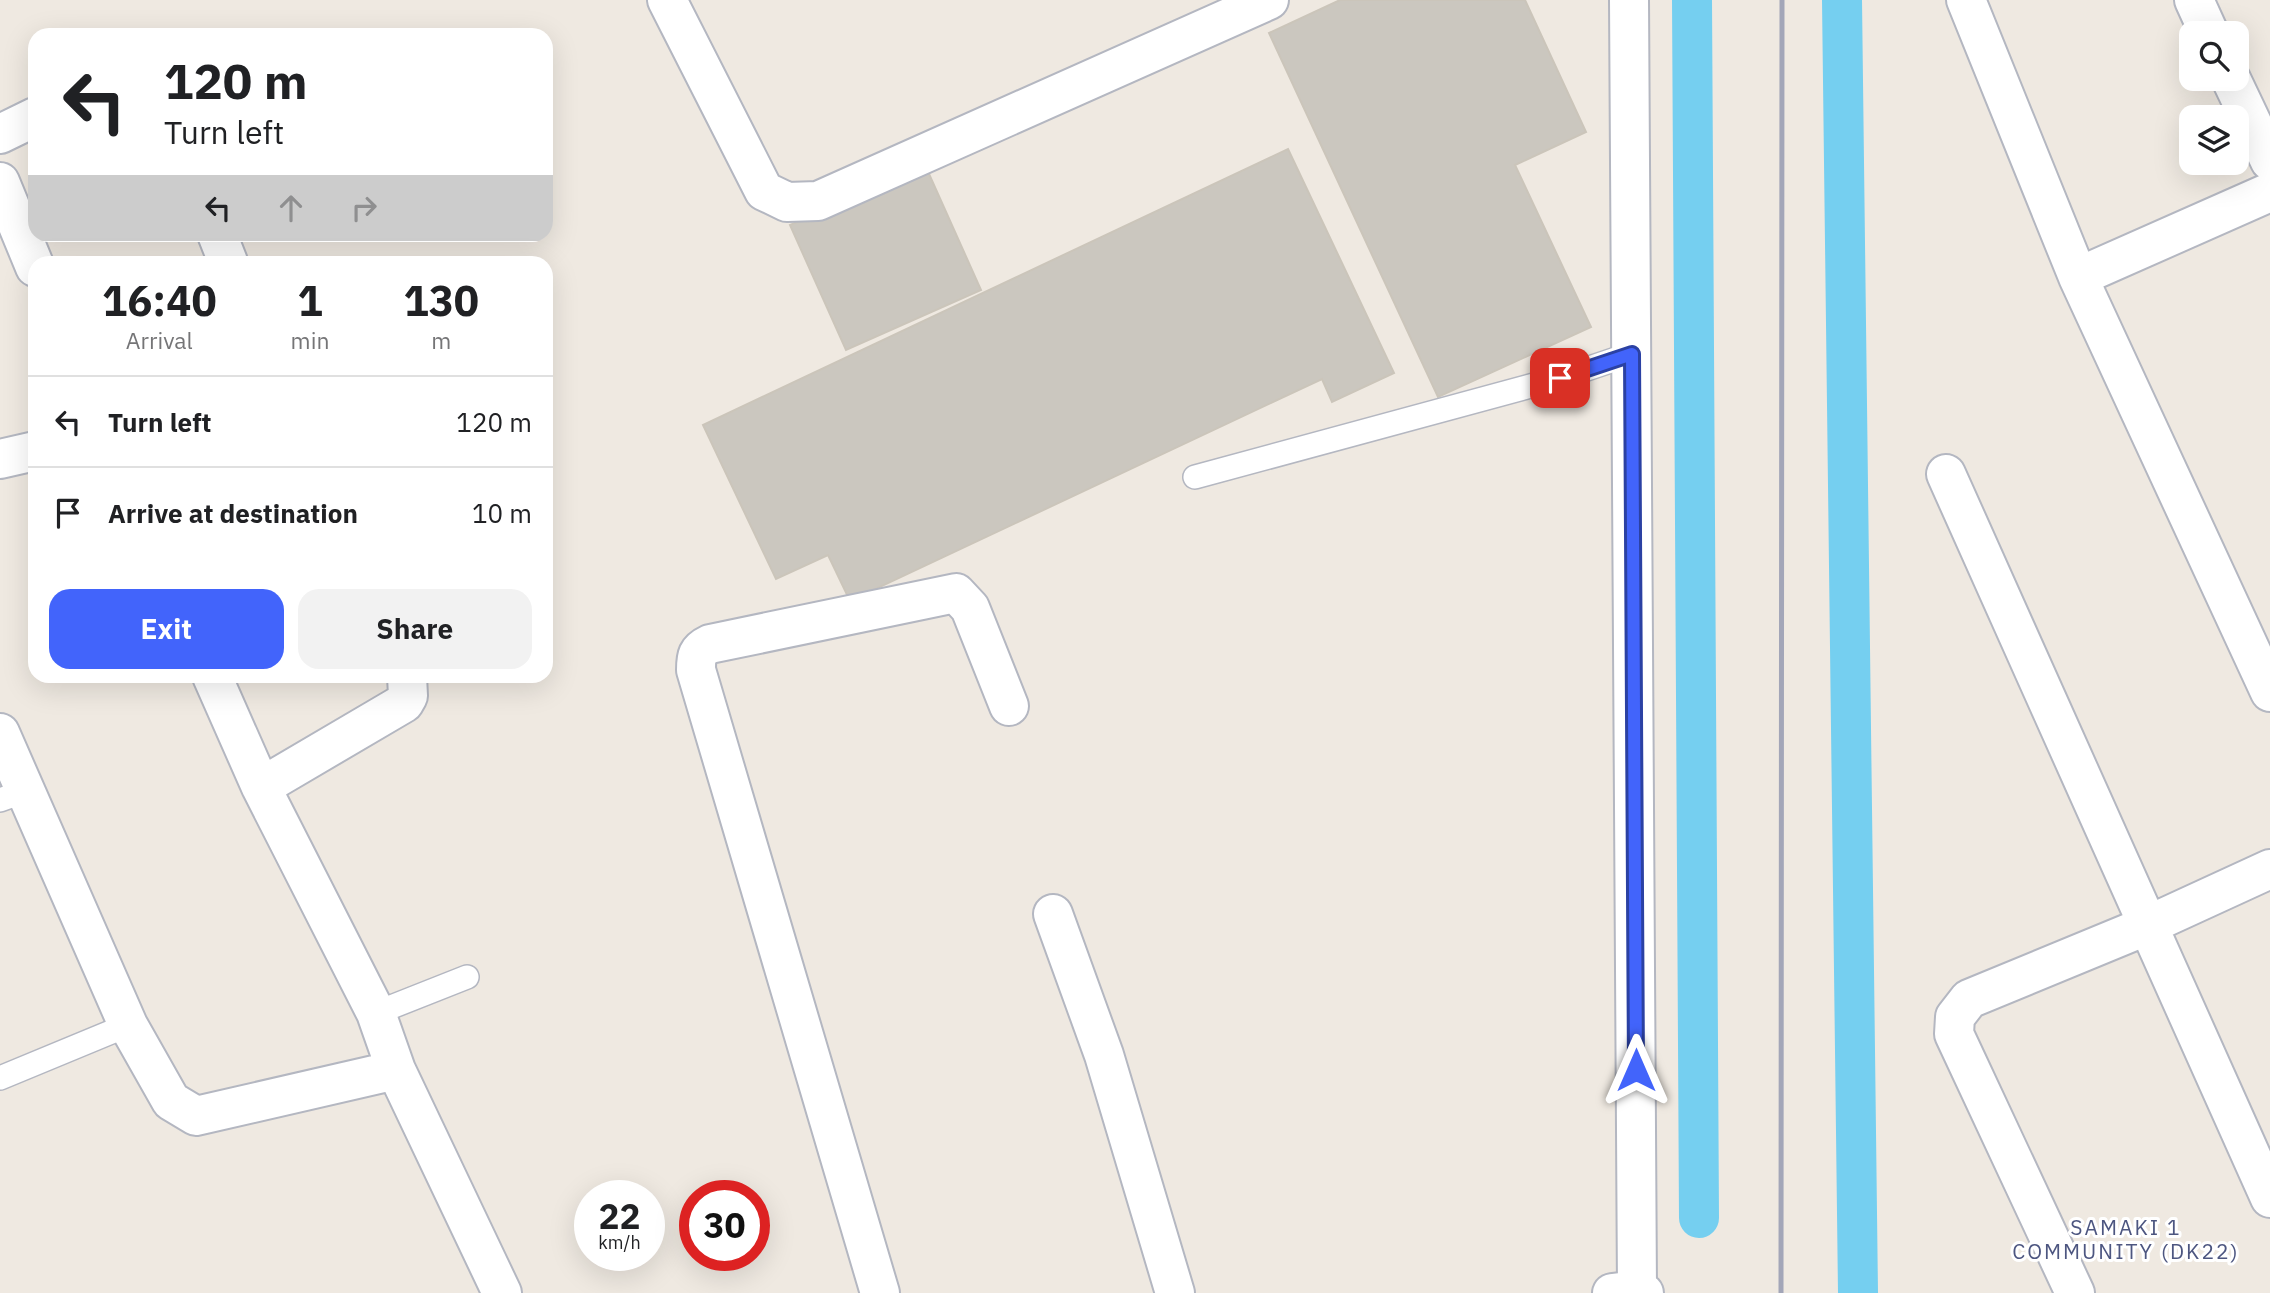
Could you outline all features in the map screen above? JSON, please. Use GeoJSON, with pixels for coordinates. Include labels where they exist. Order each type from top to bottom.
{"type":"FeatureCollection","features":[{"type":"Feature","properties":{"kind":"street"},"geometry":{"type":"LineString","coordinates":[[667,0],[764,191],[787,202],[818,201],[1269,0]]}},
{"type":"Feature","properties":{"kind":"street"},"geometry":{"type":"LineString","coordinates":[[1629,0],[1632,354],[1631,1292]]}},
{"type":"Feature","properties":{"kind":"street"},"geometry":{"type":"LineString","coordinates":[[1966,0],[2078,277],[2270,692]]}},
{"type":"Feature","properties":{"kind":"street"},"geometry":{"type":"LineString","coordinates":[[2194,0],[2204,21]]}},
{"type":"Feature","properties":{"kind":"street"},"geometry":{"type":"LineString","coordinates":[[2237,91],[2270,161]]}},
{"type":"Feature","properties":{"kind":"street"},"geometry":{"type":"LineString","coordinates":[[0,134],[28,120]]}},
{"type":"Feature","properties":{"kind":"street"},"geometry":{"type":"LineString","coordinates":[[0,182],[30,256]]}},
{"type":"Feature","properties":{"kind":"street"},"geometry":{"type":"LineString","coordinates":[[2078,277],[2270,192]]}},
{"type":"Feature","properties":{"kind":"street"},"geometry":{"type":"LineString","coordinates":[[0,459],[28,453]]}},
{"type":"Feature","properties":{"kind":"street"},"geometry":{"type":"LineString","coordinates":[[1946,474],[2270,1198]]}},
{"type":"Feature","properties":{"kind":"street"},"geometry":{"type":"LineString","coordinates":[[880,1293],[696,670],[696,657],[700,649],[709,644],[956,593],[970,608],[1009,706]]}},
{"type":"Feature","properties":{"kind":"street"},"geometry":{"type":"LineString","coordinates":[[215,683],[261,787],[376,1013],[396,1070],[502,1293]]}},
{"type":"Feature","properties":{"kind":"street"},"geometry":{"type":"LineString","coordinates":[[261,787],[404,703],[408,696],[407,683]]}},
{"type":"Feature","properties":{"kind":"street"},"geometry":{"type":"LineString","coordinates":[[0,733],[13,795],[128,1025],[171,1101],[196,1116],[396,1070]]}},
{"type":"Feature","properties":{"kind":"street"},"geometry":{"type":"LineString","coordinates":[[2075,1293],[1954,1034],[1955,1017],[1969,999],[2146,926],[2270,869]]}},
{"type":"Feature","properties":{"kind":"street"},"geometry":{"type":"LineString","coordinates":[[1053,914],[1104,1055],[1175,1293]]}},
{"type":"Feature","properties":{"kind":"lane"},"geometry":{"type":"LineString","coordinates":[[1195,477],[1560,378],[1632,354]]}},
{"type":"Feature","properties":{"kind":"lane"},"geometry":{"type":"LineString","coordinates":[[376,1013],[467,977]]}},
{"type":"Feature","properties":{"kind":"lane"},"geometry":{"type":"LineString","coordinates":[[0,1078],[128,1025]]}},
{"type":"Feature","properties":{"kind":"building"},"geometry":{"type":"Polygon","coordinates":[[[1340,0],[1525,0],[1586,132],[1515,165],[1591,327],[1438,397],[1269,33],[1340,0]]]}},
{"type":"Feature","properties":{"kind":"building"},"geometry":{"type":"Polygon","coordinates":[[[1288,149],[1394,373],[1332,402],[1322,379],[850,601],[828,555],[776,579],[703,425],[1288,149]]]}},
{"type":"Feature","properties":{"kind":"building"},"geometry":{"type":"Polygon","coordinates":[[[925,165],[981,290],[846,350],[790,225],[925,165]]]}},
{"type":"Feature","properties":{"kind":"waterway"},"geometry":{"type":"LineString","coordinates":[[1692,0],[1699,1218]]}},
{"type":"Feature","properties":{"kind":"waterway"},"geometry":{"type":"LineString","coordinates":[[1842,0],[1858,1293]]}},
{"type":"Feature","properties":{"kind":"railway"},"geometry":{"type":"LineString","coordinates":[[1781,1293],[1782,0]]}},
{"type":"Feature","properties":{"kind":"district","name":"SAMAKI 1 COMMUNITY (DK22)"},"geometry":{"type":"Point","coordinates":[2126,1239]}},
{"type":"Feature","properties":{"kind":"route"},"geometry":{"type":"LineString","coordinates":[[1560,378],[1632,354],[1636,1070]]}}]}
